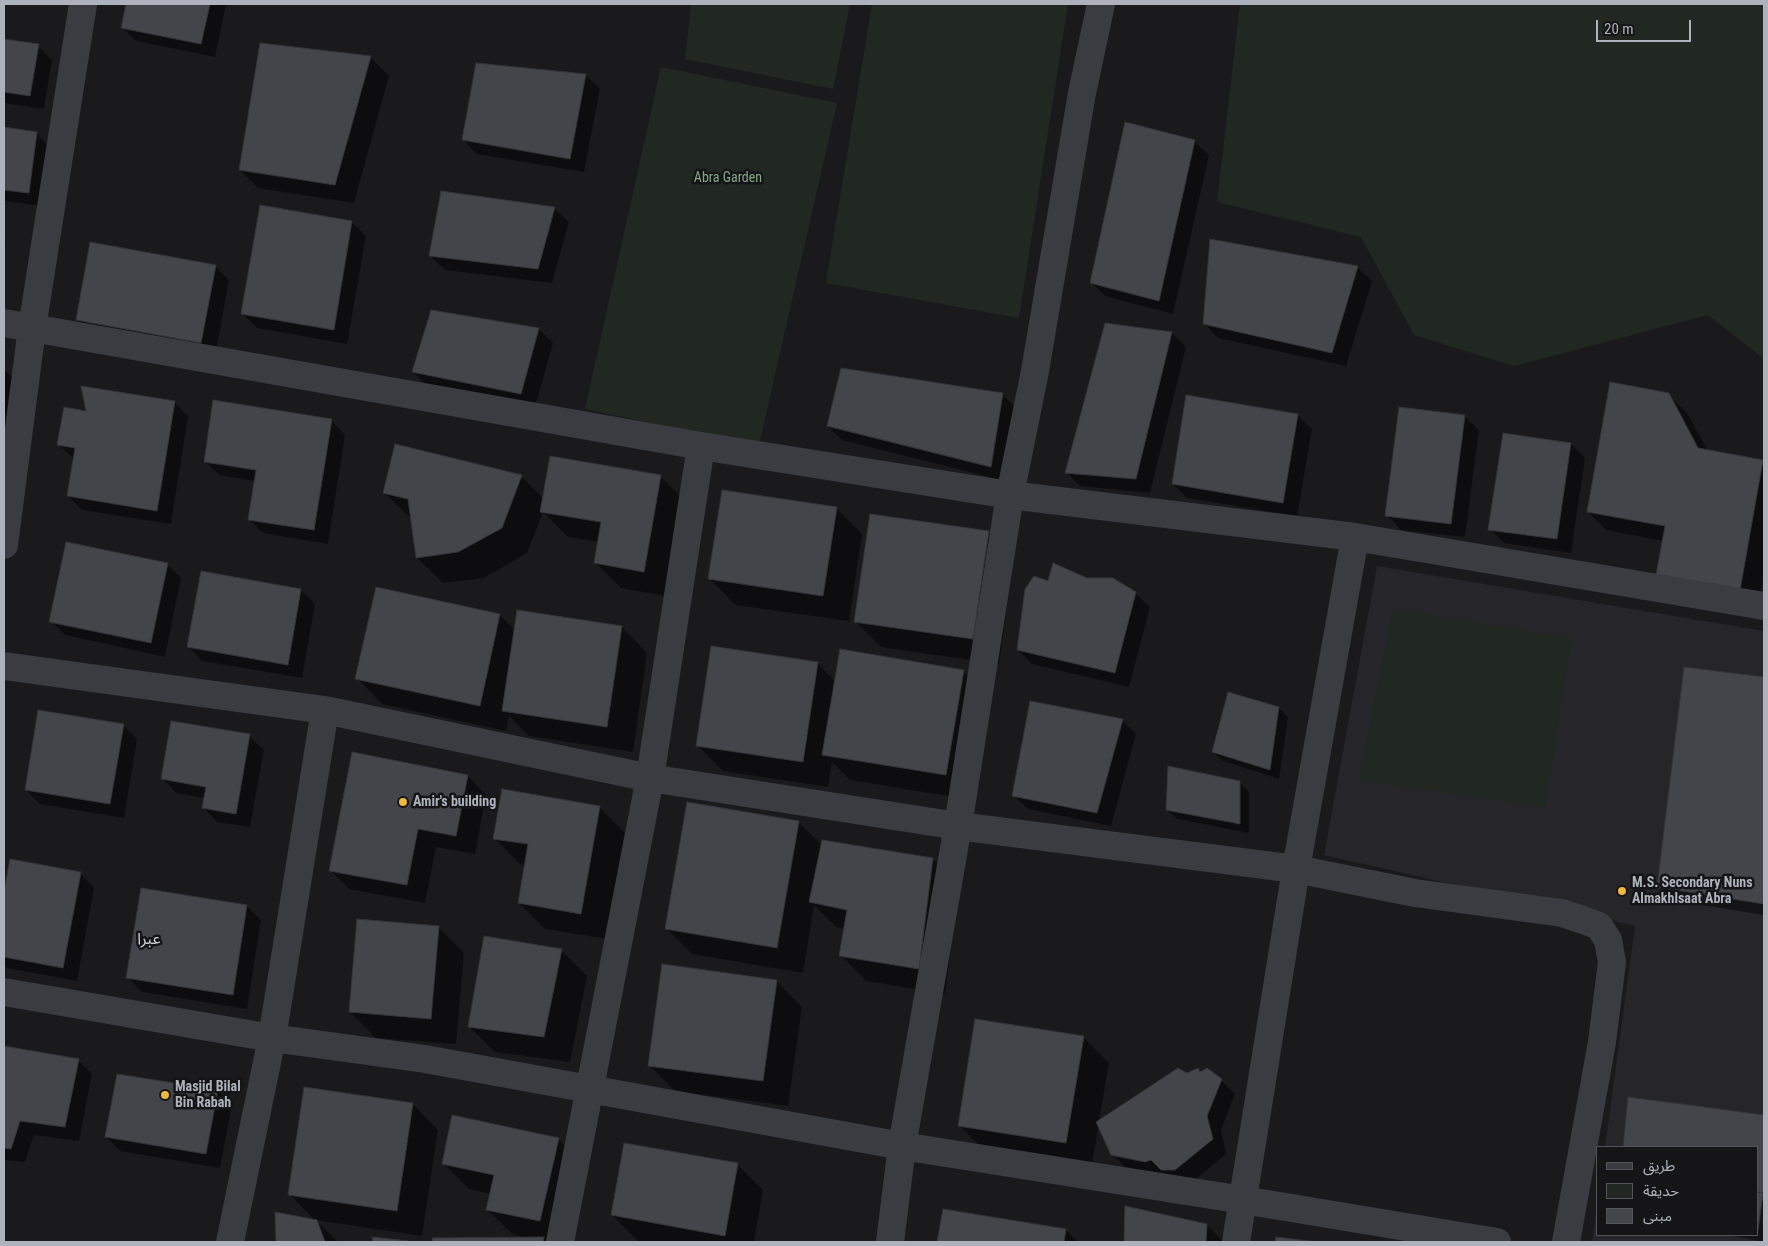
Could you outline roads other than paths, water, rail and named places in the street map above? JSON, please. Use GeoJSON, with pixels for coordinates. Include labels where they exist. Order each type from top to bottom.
{"type":"FeatureCollection","features":[{"type":"Feature","properties":{"kind":"street"},"geometry":{"type":"LineString","coordinates":[[4,545],[32,328],[83,4]]}},
{"type":"Feature","properties":{"kind":"street"},"geometry":{"type":"LineString","coordinates":[[890,1242],[902,1146],[958,826],[1010,495],[1036,371],[1082,93],[1102,4]]}},
{"type":"Feature","properties":{"kind":"street"},"geometry":{"type":"LineString","coordinates":[[4,323],[701,446],[1010,495],[1354,536],[1764,606]]}},
{"type":"Feature","properties":{"kind":"street"},"geometry":{"type":"LineString","coordinates":[[560,1242],[650,778],[701,446]]}},
{"type":"Feature","properties":{"kind":"street"},"geometry":{"type":"LineString","coordinates":[[1236,1242],[1296,869],[1354,536]]}},
{"type":"Feature","properties":{"kind":"street"},"geometry":{"type":"LineString","coordinates":[[4,666],[325,710],[650,778],[958,826],[1296,869],[1415,893],[1562,914],[1599,926],[1608,940],[1612,962],[1602,1042],[1566,1242]]}},
{"type":"Feature","properties":{"kind":"street"},"geometry":{"type":"LineString","coordinates":[[230,1242],[272,1038],[325,710]]}},
{"type":"Feature","properties":{"kind":"street"},"geometry":{"type":"LineString","coordinates":[[4,992],[272,1038],[425,1059],[902,1146],[1497,1242]]}},
{"type":"Feature","properties":{"kind":"place","name":"Amir's building"},"geometry":{"type":"Point","coordinates":[403,802]}},
{"type":"Feature","properties":{"kind":"place","name":"M.S. Secondary Nuns Almakhlsaat Abra"},"geometry":{"type":"Point","coordinates":[1622,891]}},
{"type":"Feature","properties":{"kind":"place","name":"Masjid Bilal Bin Rabah"},"geometry":{"type":"Point","coordinates":[165,1095]}},
{"type":"Feature","properties":{"kind":"district","name":"عبرا"},"geometry":{"type":"Point","coordinates":[149,940]}},
{"type":"Feature","properties":{"kind":"park label","name":"Abra Garden"},"geometry":{"type":"Point","coordinates":[728,178]}}]}
